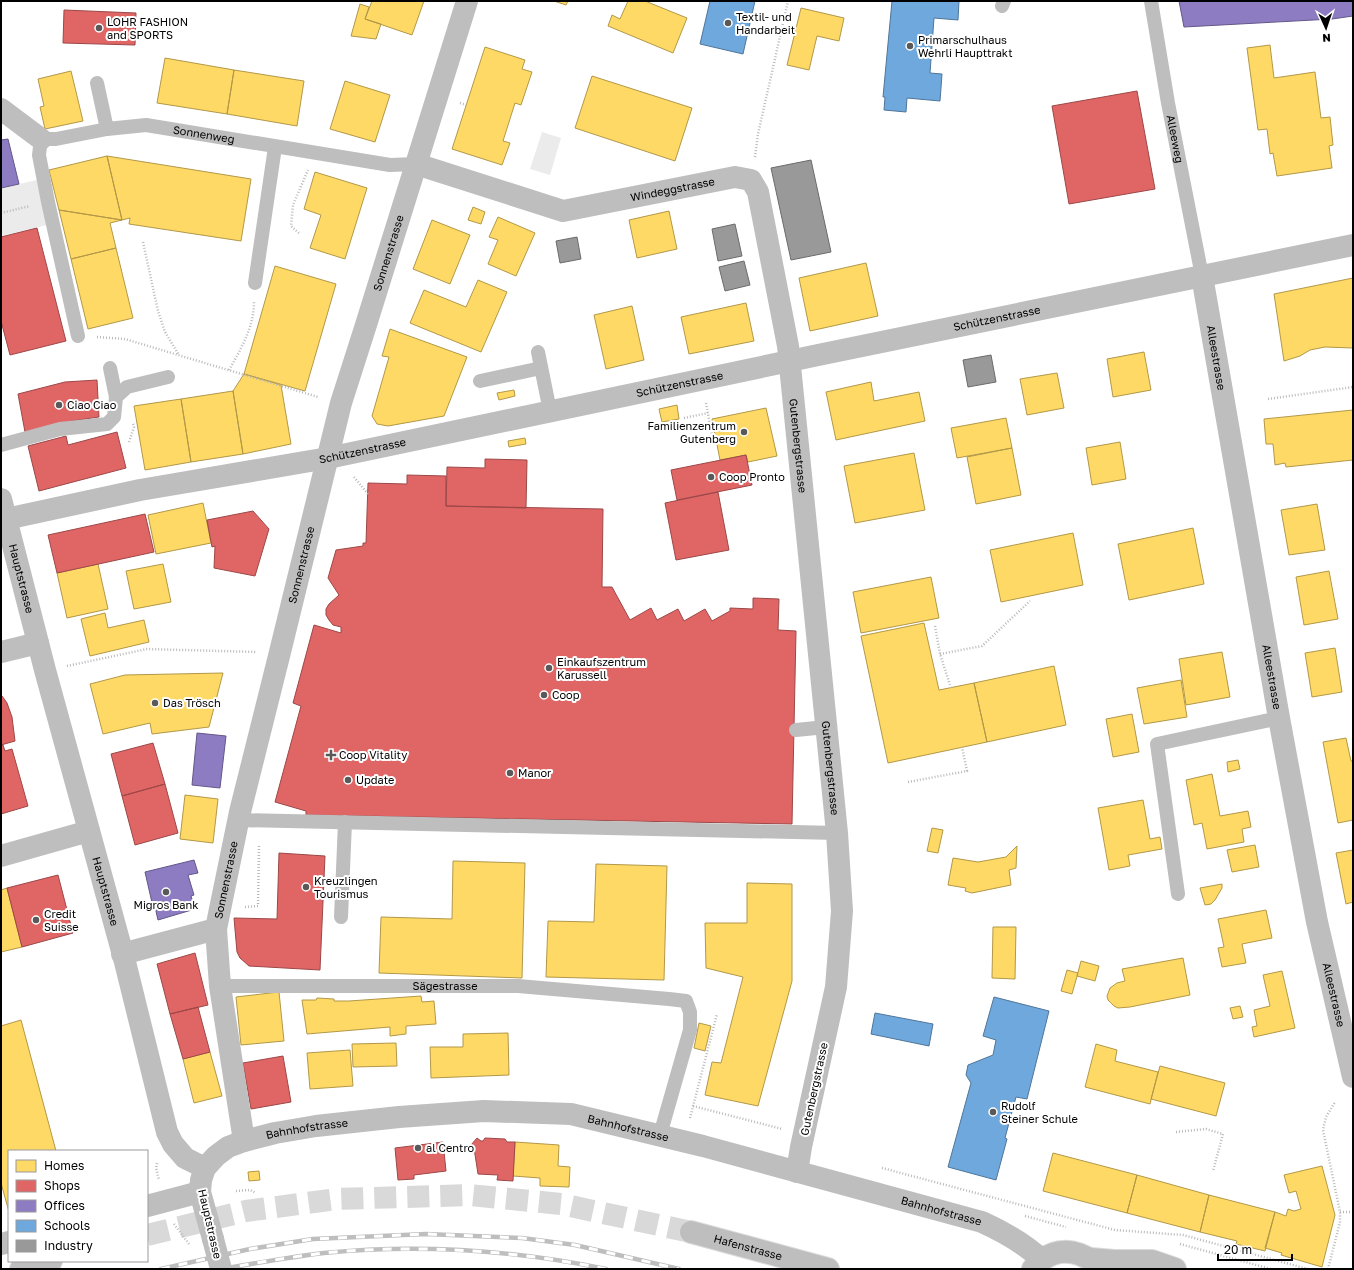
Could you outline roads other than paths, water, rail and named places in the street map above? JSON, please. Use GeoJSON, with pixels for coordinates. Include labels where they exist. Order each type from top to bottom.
{"type":"FeatureCollection","features":[{"type":"Feature","properties":{"kind":"street","name":"Sonnenstrasse"},"geometry":{"type":"LineString","coordinates":[[244,1141],[220,986],[216,929],[238,820],[341,403],[468,1]]}},
{"type":"Feature","properties":{"kind":"street"},"geometry":{"type":"LineString","coordinates":[[1,109],[40,139]]}},
{"type":"Feature","properties":{"kind":"street","name":"Windeggstrasse"},"geometry":{"type":"LineString","coordinates":[[416,164],[563,211],[735,177],[751,180],[758,192],[788,346],[789,362]]}},
{"type":"Feature","properties":{"kind":"street","name":"Schützenstrasse"},"geometry":{"type":"LineString","coordinates":[[6,520],[140,490],[328,458],[1353,245]]}},
{"type":"Feature","properties":{"kind":"street","name":"Alleestrasse"},"geometry":{"type":"LineString","coordinates":[[1202,276],[1279,718],[1317,922],[1346,1013],[1353,1076]]}},
{"type":"Feature","properties":{"kind":"street","name":"Gutenbergstrasse"},"geometry":{"type":"LineString","coordinates":[[789,362],[837,833],[842,911],[836,987],[797,1172]]}},
{"type":"Feature","properties":{"kind":"street","name":"Hauptstrasse"},"geometry":{"type":"LineString","coordinates":[[1,499],[45,670],[122,954],[167,1132],[173,1144],[185,1158],[205,1168],[201,1180],[200,1192],[221,1269]]}},
{"type":"Feature","properties":{"kind":"street"},"geometry":{"type":"LineString","coordinates":[[1,652],[38,643]]}},
{"type":"Feature","properties":{"kind":"street"},"geometry":{"type":"LineString","coordinates":[[1,856],[89,831]]}},
{"type":"Feature","properties":{"kind":"street"},"geometry":{"type":"LineString","coordinates":[[122,954],[216,929]]}},
{"type":"Feature","properties":{"kind":"street","name":"Bahnhofstrasse"},"geometry":{"type":"LineString","coordinates":[[205,1168],[216,1156],[228,1147],[275,1133],[316,1126],[399,1117],[484,1111],[571,1114],[660,1135],[982,1222],[1001,1231],[1029,1248],[1038,1264]]}},
{"type":"Feature","properties":{"kind":"street"},"geometry":{"type":"LineString","coordinates":[[148,1206],[200,1192]]}},
{"type":"Feature","properties":{"kind":"street","name":"Hafenstrasse"},"geometry":{"type":"LineString","coordinates":[[691,1232],[828,1269]]}},
{"type":"Feature","properties":{"kind":"street"},"geometry":{"type":"LineString","coordinates":[[1038,1264],[1054,1253],[1066,1252],[1079,1253],[1096,1264],[1114,1261],[1152,1261],[1175,1269]]}},
{"type":"Feature","properties":{"kind":"street"},"geometry":{"type":"LineString","coordinates":[[21,1269],[47,1262]]}},
{"type":"Feature","properties":{"kind":"lane","name":"Alleeweg"},"geometry":{"type":"LineString","coordinates":[[1151,1],[1168,103],[1202,276]]}},
{"type":"Feature","properties":{"kind":"lane"},"geometry":{"type":"LineString","coordinates":[[97,83],[107,129]]}},
{"type":"Feature","properties":{"kind":"lane","name":"Sonnenweg"},"geometry":{"type":"LineString","coordinates":[[40,139],[56,139],[107,129],[146,125],[390,165],[416,164]]}},
{"type":"Feature","properties":{"kind":"lane"},"geometry":{"type":"LineString","coordinates":[[40,139],[39,155],[48,202],[78,336]]}},
{"type":"Feature","properties":{"kind":"lane"},"geometry":{"type":"LineString","coordinates":[[255,283],[275,147]]}},
{"type":"Feature","properties":{"kind":"lane"},"geometry":{"type":"LineString","coordinates":[[538,352],[550,411]]}},
{"type":"Feature","properties":{"kind":"lane"},"geometry":{"type":"LineString","coordinates":[[1,445],[60,429],[108,424],[114,417],[116,397],[110,368]]}},
{"type":"Feature","properties":{"kind":"lane"},"geometry":{"type":"LineString","coordinates":[[480,380],[541,368]]}},
{"type":"Feature","properties":{"kind":"lane"},"geometry":{"type":"LineString","coordinates":[[116,397],[127,387],[168,378]]}},
{"type":"Feature","properties":{"kind":"lane"},"geometry":{"type":"LineString","coordinates":[[1178,894],[1157,744],[1279,718]]}},
{"type":"Feature","properties":{"kind":"lane"},"geometry":{"type":"LineString","coordinates":[[796,730],[826,727]]}},
{"type":"Feature","properties":{"kind":"lane"},"geometry":{"type":"LineString","coordinates":[[238,820],[837,833]]}},
{"type":"Feature","properties":{"kind":"lane"},"geometry":{"type":"LineString","coordinates":[[341,916],[345,822]]}},
{"type":"Feature","properties":{"kind":"lane","name":"Sägestrasse"},"geometry":{"type":"LineString","coordinates":[[220,986],[518,986],[669,999],[686,1002],[690,1012],[690,1030],[660,1135]]}},
{"type":"Feature","properties":{"kind":"tunnel"},"geometry":{"type":"LineString","coordinates":[[148,1235],[246,1211],[337,1199],[470,1195],[561,1204],[691,1232]]}},
{"type":"Feature","properties":{"kind":"railway"},"geometry":{"type":"LineString","coordinates":[[161,1269],[250,1249],[313,1239],[426,1234],[522,1238],[575,1245],[679,1269]]}},
{"type":"Feature","properties":{"kind":"railway"},"geometry":{"type":"LineString","coordinates":[[222,1269],[324,1253],[394,1249],[465,1250],[501,1253],[571,1262],[606,1269]]}},
{"type":"Feature","properties":{"kind":"place","name":"Textil- und Handarbeit"},"geometry":{"type":"Point","coordinates":[728,23]}},
{"type":"Feature","properties":{"kind":"place","name":"LOHR FASHION and SPORTS"},"geometry":{"type":"Point","coordinates":[99,28]}},
{"type":"Feature","properties":{"kind":"place","name":"Primarschulhaus Wehrli Haupttrakt"},"geometry":{"type":"Point","coordinates":[910,46]}},
{"type":"Feature","properties":{"kind":"place","name":"Ciao Ciao"},"geometry":{"type":"Point","coordinates":[59,405]}},
{"type":"Feature","properties":{"kind":"place","name":"Familienzentrum Gutenberg"},"geometry":{"type":"Point","coordinates":[744,432]}},
{"type":"Feature","properties":{"kind":"place","name":"Coop Pronto"},"geometry":{"type":"Point","coordinates":[711,477]}},
{"type":"Feature","properties":{"kind":"place","name":"Einkaufszentrum Karussell"},"geometry":{"type":"Point","coordinates":[549,668]}},
{"type":"Feature","properties":{"kind":"place","name":"Coop"},"geometry":{"type":"Point","coordinates":[544,695]}},
{"type":"Feature","properties":{"kind":"place","name":"Das Trösch"},"geometry":{"type":"Point","coordinates":[155,703]}},
{"type":"Feature","properties":{"kind":"place","name":"Coop Vitality"},"geometry":{"type":"Point","coordinates":[331,755]}},
{"type":"Feature","properties":{"kind":"place","name":"Manor"},"geometry":{"type":"Point","coordinates":[510,773]}},
{"type":"Feature","properties":{"kind":"place","name":"Update"},"geometry":{"type":"Point","coordinates":[348,780]}},
{"type":"Feature","properties":{"kind":"place","name":"Kreuzlingen Tourismus"},"geometry":{"type":"Point","coordinates":[306,887]}},
{"type":"Feature","properties":{"kind":"place","name":"Migros Bank"},"geometry":{"type":"Point","coordinates":[166,892]}},
{"type":"Feature","properties":{"kind":"place","name":"Credit Suisse"},"geometry":{"type":"Point","coordinates":[36,920]}},
{"type":"Feature","properties":{"kind":"place","name":"Rudolf Steiner Schule"},"geometry":{"type":"Point","coordinates":[993,1112]}},
{"type":"Feature","properties":{"kind":"place","name":"al Centro"},"geometry":{"type":"Point","coordinates":[418,1148]}}]}
